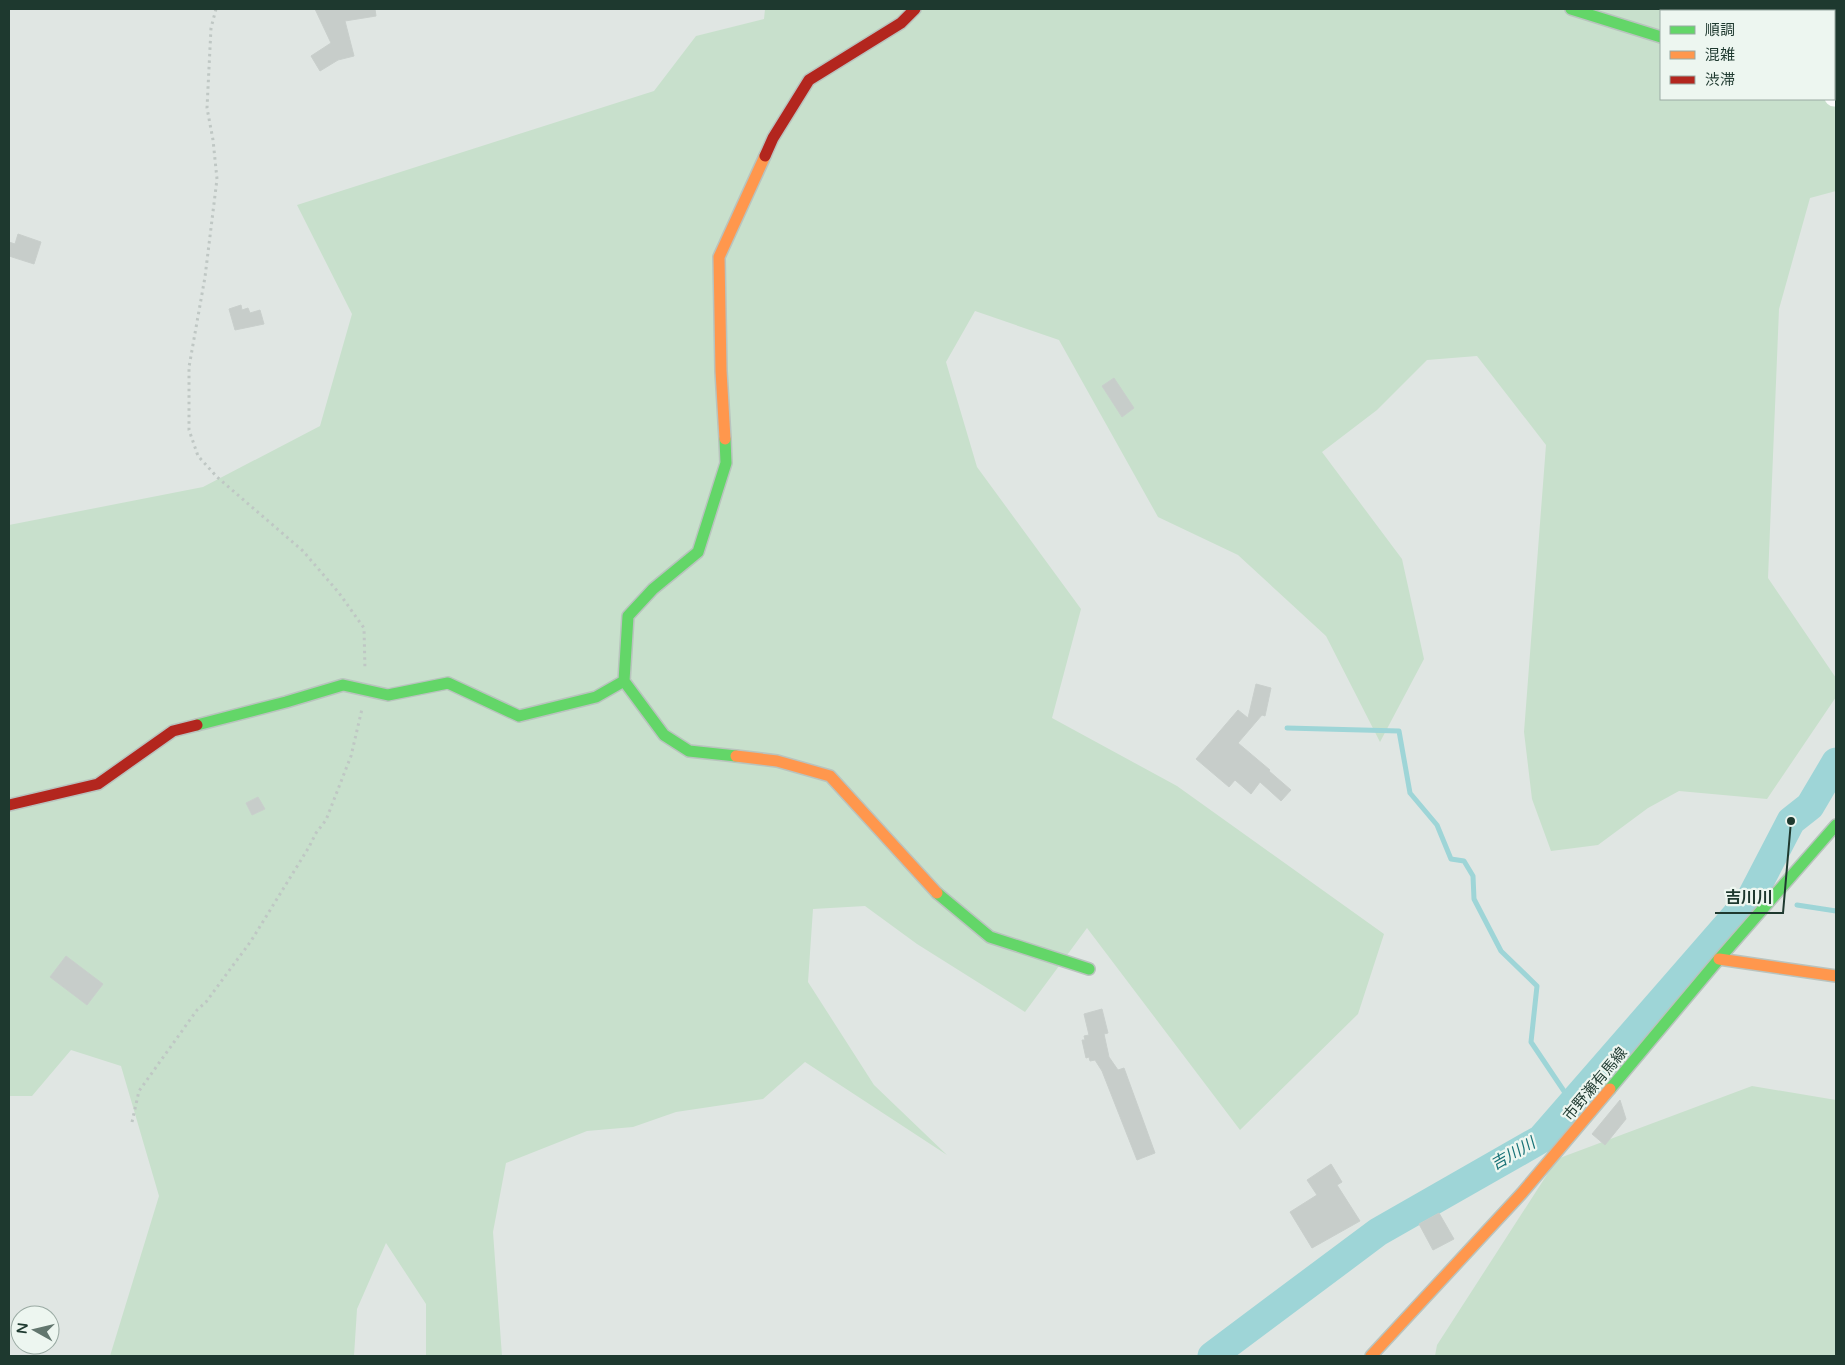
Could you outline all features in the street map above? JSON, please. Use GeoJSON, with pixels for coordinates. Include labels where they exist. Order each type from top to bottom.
{"type":"FeatureCollection","features":[{"type":"Feature","properties":{"kind":"street"},"geometry":{"type":"LineString","coordinates":[[915,9],[901,23],[809,80],[773,138],[719,257],[721,371],[726,463],[698,552],[653,589],[628,616],[624,681],[664,735],[689,751],[777,762],[830,776],[940,897],[990,937],[1089,969]]}},
{"type":"Feature","properties":{"kind":"street"},"geometry":{"type":"LineString","coordinates":[[1571,9],[1660,37]]}},
{"type":"Feature","properties":{"kind":"street"},"geometry":{"type":"LineString","coordinates":[[9,805],[98,784],[173,731],[286,702],[343,685],[388,695],[448,683],[519,716],[596,697],[624,681]]}},
{"type":"Feature","properties":{"kind":"street","name":"市野瀬有馬線"},"geometry":{"type":"LineString","coordinates":[[1371,1356],[1522,1193],[1836,825]]}},
{"type":"Feature","properties":{"kind":"street"},"geometry":{"type":"LineString","coordinates":[[1720,960],[1836,976]]}},
{"type":"Feature","properties":{"kind":"path"},"geometry":{"type":"LineString","coordinates":[[132,1122],[140,1091],[197,1010],[206,1002],[251,941],[310,847],[316,833],[326,820],[351,756],[365,691],[364,628],[339,593],[303,551],[217,477],[198,456],[189,430],[189,367],[205,277],[217,179],[207,108],[211,28],[216,9]]}},
{"type":"Feature","properties":{"kind":"green space"},"geometry":{"type":"Polygon","coordinates":[[[765,9],[1836,9],[1836,191],[1810,198],[1779,309],[1768,578],[1836,678],[1836,697],[1767,799],[1679,791],[1648,808],[1598,845],[1551,851],[1532,799],[1524,732],[1546,445],[1477,356],[1427,360],[1377,410],[1322,452],[1402,559],[1424,659],[1380,742],[1326,636],[1238,555],[1158,517],[1059,340],[975,311],[946,362],[977,467],[1081,609],[1052,718],[1177,786],[1384,934],[1358,1014],[1240,1130],[1087,928],[1025,1012],[917,944],[865,906],[813,909],[808,982],[874,1085],[947,1155],[805,1062],[763,1099],[676,1112],[633,1127],[587,1131],[506,1163],[493,1232],[502,1356],[426,1356],[426,1304],[386,1243],[357,1309],[354,1356],[110,1356],[159,1196],[121,1066],[71,1050],[32,1096],[9,1096],[9,525],[203,487],[320,426],[352,314],[297,205],[654,91],[696,36],[764,19],[765,9]]]}},
{"type":"Feature","properties":{"kind":"green space"},"geometry":{"type":"Polygon","coordinates":[[[1752,1086],[1836,1100],[1836,1356],[1435,1356],[1437,1345],[1557,1159],[1752,1086]]]}},
{"type":"Feature","properties":{"kind":"building"},"geometry":{"type":"Polygon","coordinates":[[[315,9],[375,9],[376,16],[345,21],[354,56],[338,60],[320,71],[311,56],[331,43],[315,9]]]}},
{"type":"Feature","properties":{"kind":"building"},"geometry":{"type":"Polygon","coordinates":[[[18,234],[41,242],[34,264],[9,256],[9,242],[15,244],[18,234]]]}},
{"type":"Feature","properties":{"kind":"building"},"geometry":{"type":"Polygon","coordinates":[[[241,305],[242,310],[248,308],[250,313],[260,310],[264,324],[235,330],[229,309],[241,305]]]}},
{"type":"Feature","properties":{"kind":"building"},"geometry":{"type":"Polygon","coordinates":[[[1114,378],[1134,408],[1122,417],[1102,386],[1114,378]]]}},
{"type":"Feature","properties":{"kind":"building"},"geometry":{"type":"Polygon","coordinates":[[[1256,684],[1271,688],[1265,716],[1262,715],[1238,743],[1291,790],[1281,801],[1260,782],[1251,794],[1235,780],[1229,787],[1196,759],[1238,710],[1248,718],[1256,684]]]}},
{"type":"Feature","properties":{"kind":"building"},"geometry":{"type":"Polygon","coordinates":[[[258,797],[265,809],[252,815],[246,803],[258,797]]]}},
{"type":"Feature","properties":{"kind":"building"},"geometry":{"type":"Polygon","coordinates":[[[66,956],[103,984],[87,1005],[50,977],[66,956]]]}},
{"type":"Feature","properties":{"kind":"building"},"geometry":{"type":"Polygon","coordinates":[[[1102,1009],[1108,1033],[1104,1034],[1109,1057],[1118,1070],[1124,1068],[1155,1153],[1137,1160],[1102,1071],[1095,1060],[1090,1061],[1089,1057],[1086,1058],[1082,1040],[1085,1040],[1084,1036],[1089,1035],[1084,1014],[1102,1009]]]}},
{"type":"Feature","properties":{"kind":"building"},"geometry":{"type":"Polygon","coordinates":[[[1620,1100],[1626,1119],[1605,1145],[1592,1134],[1620,1100]]]}},
{"type":"Feature","properties":{"kind":"building"},"geometry":{"type":"Polygon","coordinates":[[[1331,1164],[1342,1182],[1337,1185],[1360,1221],[1312,1248],[1290,1212],[1317,1195],[1307,1180],[1331,1164]]]}},
{"type":"Feature","properties":{"kind":"building"},"geometry":{"type":"Polygon","coordinates":[[[1439,1213],[1454,1239],[1433,1250],[1419,1224],[1439,1213]]]}},
{"type":"Feature","properties":{"kind":"waterway"},"geometry":{"type":"LineString","coordinates":[[1287,728],[1399,731],[1410,793],[1437,825],[1451,859],[1464,861],[1473,876],[1474,899],[1501,951],[1537,986],[1531,1042],[1572,1103]]}},
{"type":"Feature","properties":{"kind":"waterway","name":"吉川川"},"geometry":{"type":"LineString","coordinates":[[1212,1356],[1378,1232],[1541,1139],[1751,898],[1791,821],[1810,806],[1836,762]]}},
{"type":"Feature","properties":{"kind":"waterway"},"geometry":{"type":"LineString","coordinates":[[1797,905],[1836,911]]}},
{"type":"Feature","properties":{"kind":"traffic: fast"},"geometry":{"type":"LineString","coordinates":[[1571,9],[1660,37]]}},
{"type":"Feature","properties":{"kind":"traffic: fast"},"geometry":{"type":"LineString","coordinates":[[725,439],[726,463],[698,552],[653,589],[628,616],[624,681],[664,735],[689,751],[736,756]]}},
{"type":"Feature","properties":{"kind":"traffic: fast"},"geometry":{"type":"LineString","coordinates":[[197,725],[343,685],[388,695],[448,683],[519,716],[596,697],[624,681]]}},
{"type":"Feature","properties":{"kind":"traffic: fast"},"geometry":{"type":"LineString","coordinates":[[1610,1089],[1719,959],[1836,825]]}},
{"type":"Feature","properties":{"kind":"traffic: fast"},"geometry":{"type":"LineString","coordinates":[[937,893],[990,937],[1089,969]]}},
{"type":"Feature","properties":{"kind":"traffic: slow"},"geometry":{"type":"LineString","coordinates":[[725,439],[721,371],[719,257],[765,156]]}},
{"type":"Feature","properties":{"kind":"traffic: slow"},"geometry":{"type":"LineString","coordinates":[[736,756],[777,761],[830,776],[937,893]]}},
{"type":"Feature","properties":{"kind":"traffic: slow"},"geometry":{"type":"LineString","coordinates":[[1719,959],[1836,976]]}},
{"type":"Feature","properties":{"kind":"traffic: slow"},"geometry":{"type":"LineString","coordinates":[[1371,1356],[1522,1193],[1610,1089]]}},
{"type":"Feature","properties":{"kind":"traffic: jam"},"geometry":{"type":"LineString","coordinates":[[765,156],[773,138],[809,80],[901,23],[915,9]]}},
{"type":"Feature","properties":{"kind":"traffic: jam"},"geometry":{"type":"LineString","coordinates":[[9,805],[98,784],[173,731],[197,725]]}},
{"type":"Feature","properties":{"kind":"place","name":"吉川川"},"geometry":{"type":"Point","coordinates":[1791,821]}}]}
